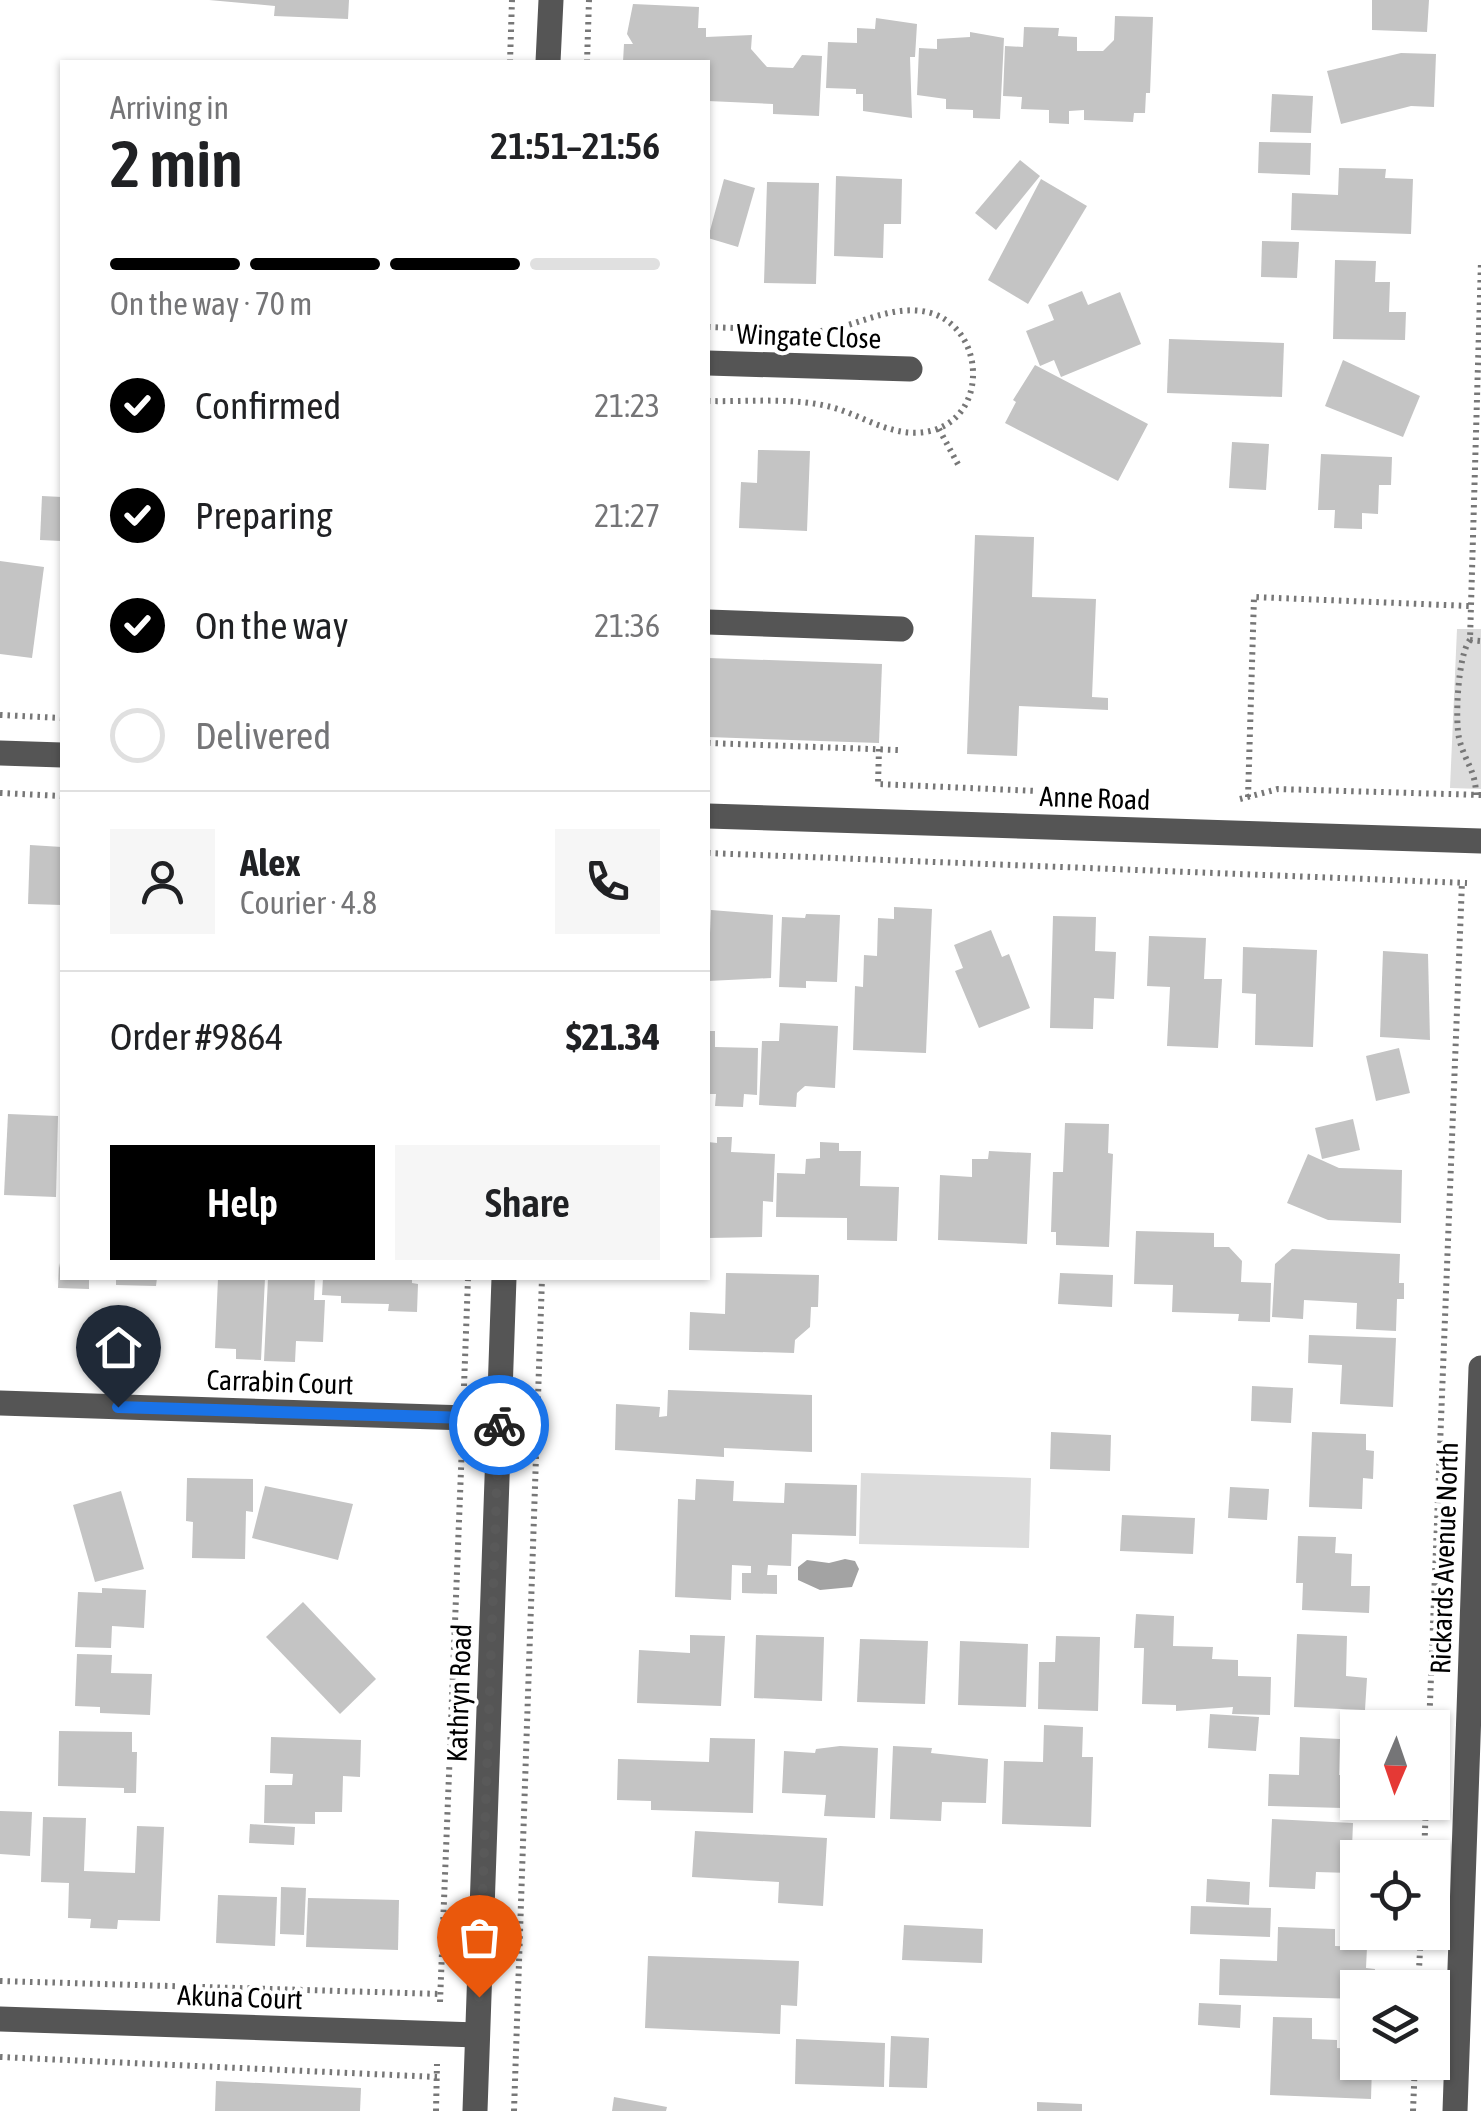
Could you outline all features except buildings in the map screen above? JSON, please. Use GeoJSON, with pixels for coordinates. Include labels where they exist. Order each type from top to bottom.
{"type":"FeatureCollection","features":[{"type":"Feature","properties":{"kind":"street"},"geometry":{"type":"LineString","coordinates":[[548,60],[550,0]]}},
{"type":"Feature","properties":{"kind":"street","name":"Wingate Close"},"geometry":{"type":"LineString","coordinates":[[710,363],[910,370]]}},
{"type":"Feature","properties":{"kind":"street"},"geometry":{"type":"LineString","coordinates":[[710,622],[902,629]]}},
{"type":"Feature","properties":{"kind":"street"},"geometry":{"type":"LineString","coordinates":[[0,752],[60,755]]}},
{"type":"Feature","properties":{"kind":"street","name":"Anne Road"},"geometry":{"type":"LineString","coordinates":[[710,816],[1481,841]]}},
{"type":"Feature","properties":{"kind":"street","name":"Kathryn Road"},"geometry":{"type":"LineString","coordinates":[[475,2111],[504,1280]]}},
{"type":"Feature","properties":{"kind":"street","name":"Rickards Avenue North"},"geometry":{"type":"LineString","coordinates":[[1454,2111],[1481,1368]]}},
{"type":"Feature","properties":{"kind":"street","name":"Carrabin Court"},"geometry":{"type":"LineString","coordinates":[[0,1403],[499,1419]]}},
{"type":"Feature","properties":{"kind":"street","name":"Akuna Court"},"geometry":{"type":"LineString","coordinates":[[0,2018],[478,2035]]}},
{"type":"Feature","properties":{"kind":"path"},"geometry":{"type":"LineString","coordinates":[[510,60],[512,0]]}},
{"type":"Feature","properties":{"kind":"path"},"geometry":{"type":"LineString","coordinates":[[587,60],[589,0]]}},
{"type":"Feature","properties":{"kind":"path"},"geometry":{"type":"LineString","coordinates":[[1223,798],[1278,789],[1478,795],[1475,772],[1458,730],[1461,655],[1470,640],[1481,260]]}},
{"type":"Feature","properties":{"kind":"path"},"geometry":{"type":"LineString","coordinates":[[939,429],[960,468]]}},
{"type":"Feature","properties":{"kind":"path"},"geometry":{"type":"LineString","coordinates":[[1248,796],[1254,596],[1469,606]]}},
{"type":"Feature","properties":{"kind":"path"},"geometry":{"type":"LineString","coordinates":[[1470,640],[1481,640]]}},
{"type":"Feature","properties":{"kind":"path"},"geometry":{"type":"LineString","coordinates":[[0,716],[60,718]]}},
{"type":"Feature","properties":{"kind":"path"},"geometry":{"type":"LineString","coordinates":[[710,744],[898,750]]}},
{"type":"Feature","properties":{"kind":"path"},"geometry":{"type":"LineString","coordinates":[[879,749],[878,784],[1055,792]]}},
{"type":"Feature","properties":{"kind":"path"},"geometry":{"type":"LineString","coordinates":[[0,793],[60,796]]}},
{"type":"Feature","properties":{"kind":"path"},"geometry":{"type":"LineString","coordinates":[[710,853],[1465,882],[1430,1710]]}},
{"type":"Feature","properties":{"kind":"path"},"geometry":{"type":"LineString","coordinates":[[464,1386],[468,1280]]}},
{"type":"Feature","properties":{"kind":"path"},"geometry":{"type":"LineString","coordinates":[[514,2111],[542,1280]]}},
{"type":"Feature","properties":{"kind":"path"},"geometry":{"type":"LineString","coordinates":[[0,1980],[441,1999],[462,1444]]}},
{"type":"Feature","properties":{"kind":"path"},"geometry":{"type":"LineString","coordinates":[[0,2057],[437,2077]]}},
{"type":"Feature","properties":{"kind":"path"},"geometry":{"type":"LineString","coordinates":[[436,2111],[437,2062]]}},
{"type":"Feature","properties":{"kind":"path"},"geometry":{"type":"LineString","coordinates":[[1413,2111],[1414,2080]]}},
{"type":"Feature","properties":{"kind":"shaded area"},"geometry":{"type":"Polygon","coordinates":[[[1457,629],[1481,629],[1481,789],[1450,788],[1457,629]]]}},
{"type":"Feature","properties":{"kind":"shaded area"},"geometry":{"type":"Polygon","coordinates":[[[861,1473],[1031,1478],[1029,1548],[859,1544],[861,1473]]]}},
{"type":"Feature","properties":{"kind":"shaded area"},"geometry":{"type":"Polygon","coordinates":[[[807,1560],[829,1563],[855,1561],[859,1569],[852,1587],[820,1590],[798,1580],[798,1567],[807,1560]]]}},
{"type":"Feature","properties":{"kind":"way so far"},"geometry":{"type":"LineString","coordinates":[[479,1997],[499,1425]]}},
{"type":"Feature","properties":{"kind":"route"},"geometry":{"type":"LineString","coordinates":[[118,1407],[499,1419],[499,1425]]}}]}
